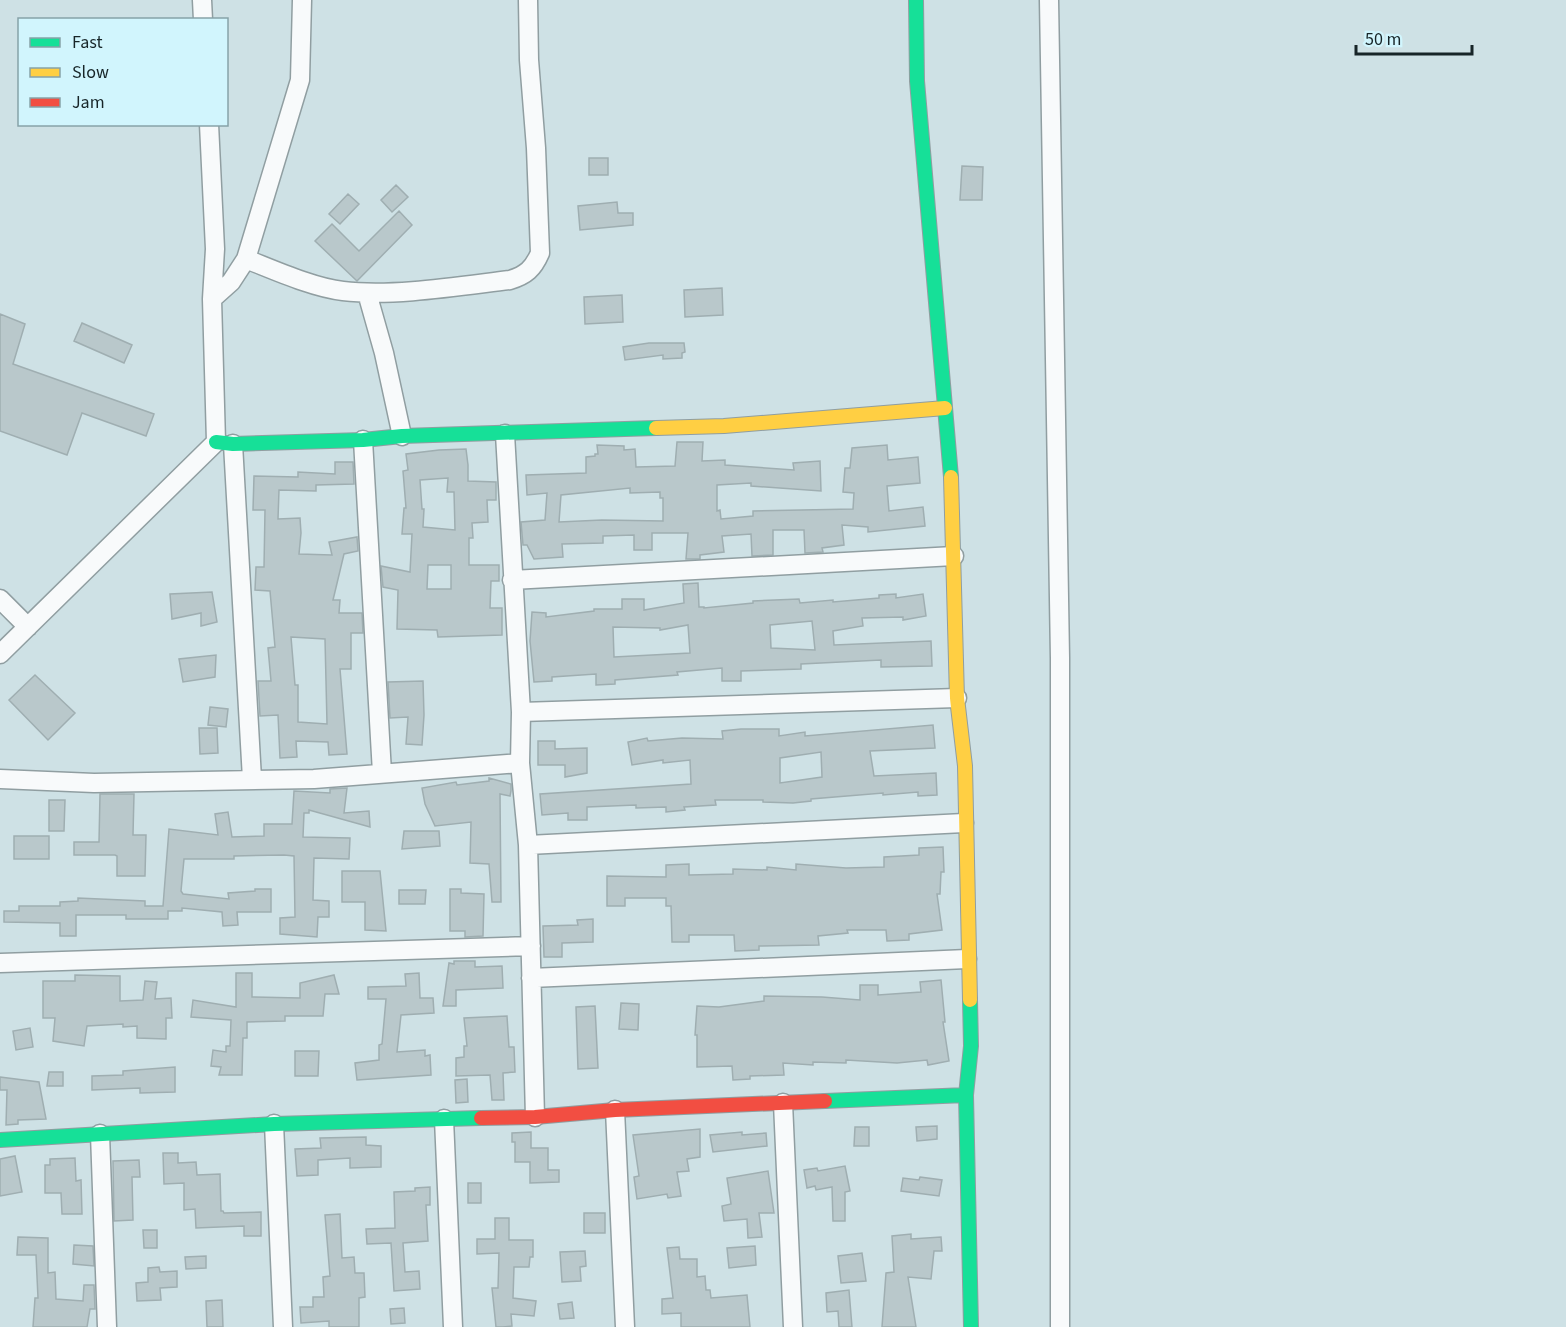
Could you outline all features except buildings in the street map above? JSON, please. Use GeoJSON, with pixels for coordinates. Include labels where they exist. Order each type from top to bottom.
{"type":"FeatureCollection","features":[{"type":"Feature","properties":{"kind":"street"},"geometry":{"type":"LineString","coordinates":[[202,0],[203,18]]}},
{"type":"Feature","properties":{"kind":"street"},"geometry":{"type":"LineString","coordinates":[[212,299],[231,282],[246,259],[300,80],[302,0]]}},
{"type":"Feature","properties":{"kind":"street"},"geometry":{"type":"LineString","coordinates":[[246,259],[340,291],[367,293],[510,280],[523,276],[534,267],[540,253],[537,148],[529,60],[528,0]]}},
{"type":"Feature","properties":{"kind":"street"},"geometry":{"type":"LineString","coordinates":[[916,0],[917,81],[945,408],[954,556],[957,698],[964,766],[967,959],[971,1046],[966,1095],[971,1327]]}},
{"type":"Feature","properties":{"kind":"street"},"geometry":{"type":"LineString","coordinates":[[1049,0],[1060,658],[1060,1327]]}},
{"type":"Feature","properties":{"kind":"street"},"geometry":{"type":"LineString","coordinates":[[210,126],[215,249],[212,299],[252,779]]}},
{"type":"Feature","properties":{"kind":"street"},"geometry":{"type":"LineString","coordinates":[[367,293],[384,353],[402,436]]}},
{"type":"Feature","properties":{"kind":"street"},"geometry":{"type":"LineString","coordinates":[[0,654],[225,443],[724,426],[945,408]]}},
{"type":"Feature","properties":{"kind":"street"},"geometry":{"type":"LineString","coordinates":[[505,434],[521,712],[520,763],[528,845],[535,1117]]}},
{"type":"Feature","properties":{"kind":"street"},"geometry":{"type":"LineString","coordinates":[[363,440],[382,773]]}},
{"type":"Feature","properties":{"kind":"street"},"geometry":{"type":"LineString","coordinates":[[512,580],[954,556]]}},
{"type":"Feature","properties":{"kind":"street"},"geometry":{"type":"LineString","coordinates":[[0,599],[28,627]]}},
{"type":"Feature","properties":{"kind":"street"},"geometry":{"type":"LineString","coordinates":[[521,712],[957,698]]}},
{"type":"Feature","properties":{"kind":"street"},"geometry":{"type":"LineString","coordinates":[[0,779],[94,783],[314,779],[520,763]]}},
{"type":"Feature","properties":{"kind":"street"},"geometry":{"type":"LineString","coordinates":[[528,845],[964,823]]}},
{"type":"Feature","properties":{"kind":"street"},"geometry":{"type":"LineString","coordinates":[[0,963],[531,946]]}},
{"type":"Feature","properties":{"kind":"street"},"geometry":{"type":"LineString","coordinates":[[531,978],[967,959]]}},
{"type":"Feature","properties":{"kind":"street"},"geometry":{"type":"LineString","coordinates":[[0,1140],[274,1124],[535,1117],[615,1110],[966,1095]]}},
{"type":"Feature","properties":{"kind":"street"},"geometry":{"type":"LineString","coordinates":[[783,1103],[793,1327]]}},
{"type":"Feature","properties":{"kind":"street"},"geometry":{"type":"LineString","coordinates":[[615,1110],[625,1327]]}},
{"type":"Feature","properties":{"kind":"street"},"geometry":{"type":"LineString","coordinates":[[444,1119],[453,1327]]}},
{"type":"Feature","properties":{"kind":"street"},"geometry":{"type":"LineString","coordinates":[[274,1124],[283,1327]]}},
{"type":"Feature","properties":{"kind":"street"},"geometry":{"type":"LineString","coordinates":[[100,1134],[107,1327]]}},
{"type":"Feature","properties":{"kind":"traffic: fast"},"geometry":{"type":"LineString","coordinates":[[916,0],[917,81],[951,477]]}},
{"type":"Feature","properties":{"kind":"traffic: fast"},"geometry":{"type":"LineString","coordinates":[[216,442],[233,444],[363,440],[402,436],[656,428]]}},
{"type":"Feature","properties":{"kind":"traffic: fast"},"geometry":{"type":"LineString","coordinates":[[970,1000],[971,1046],[966,1095],[971,1327]]}},
{"type":"Feature","properties":{"kind":"traffic: fast"},"geometry":{"type":"LineString","coordinates":[[825,1101],[966,1095]]}},
{"type":"Feature","properties":{"kind":"traffic: fast"},"geometry":{"type":"LineString","coordinates":[[0,1140],[274,1124],[481,1118]]}},
{"type":"Feature","properties":{"kind":"traffic: slow"},"geometry":{"type":"LineString","coordinates":[[656,428],[724,426],[945,408]]}},
{"type":"Feature","properties":{"kind":"traffic: slow"},"geometry":{"type":"LineString","coordinates":[[951,477],[957,698],[965,766],[970,1000]]}},
{"type":"Feature","properties":{"kind":"traffic: jam"},"geometry":{"type":"LineString","coordinates":[[481,1118],[825,1101]]}}]}
